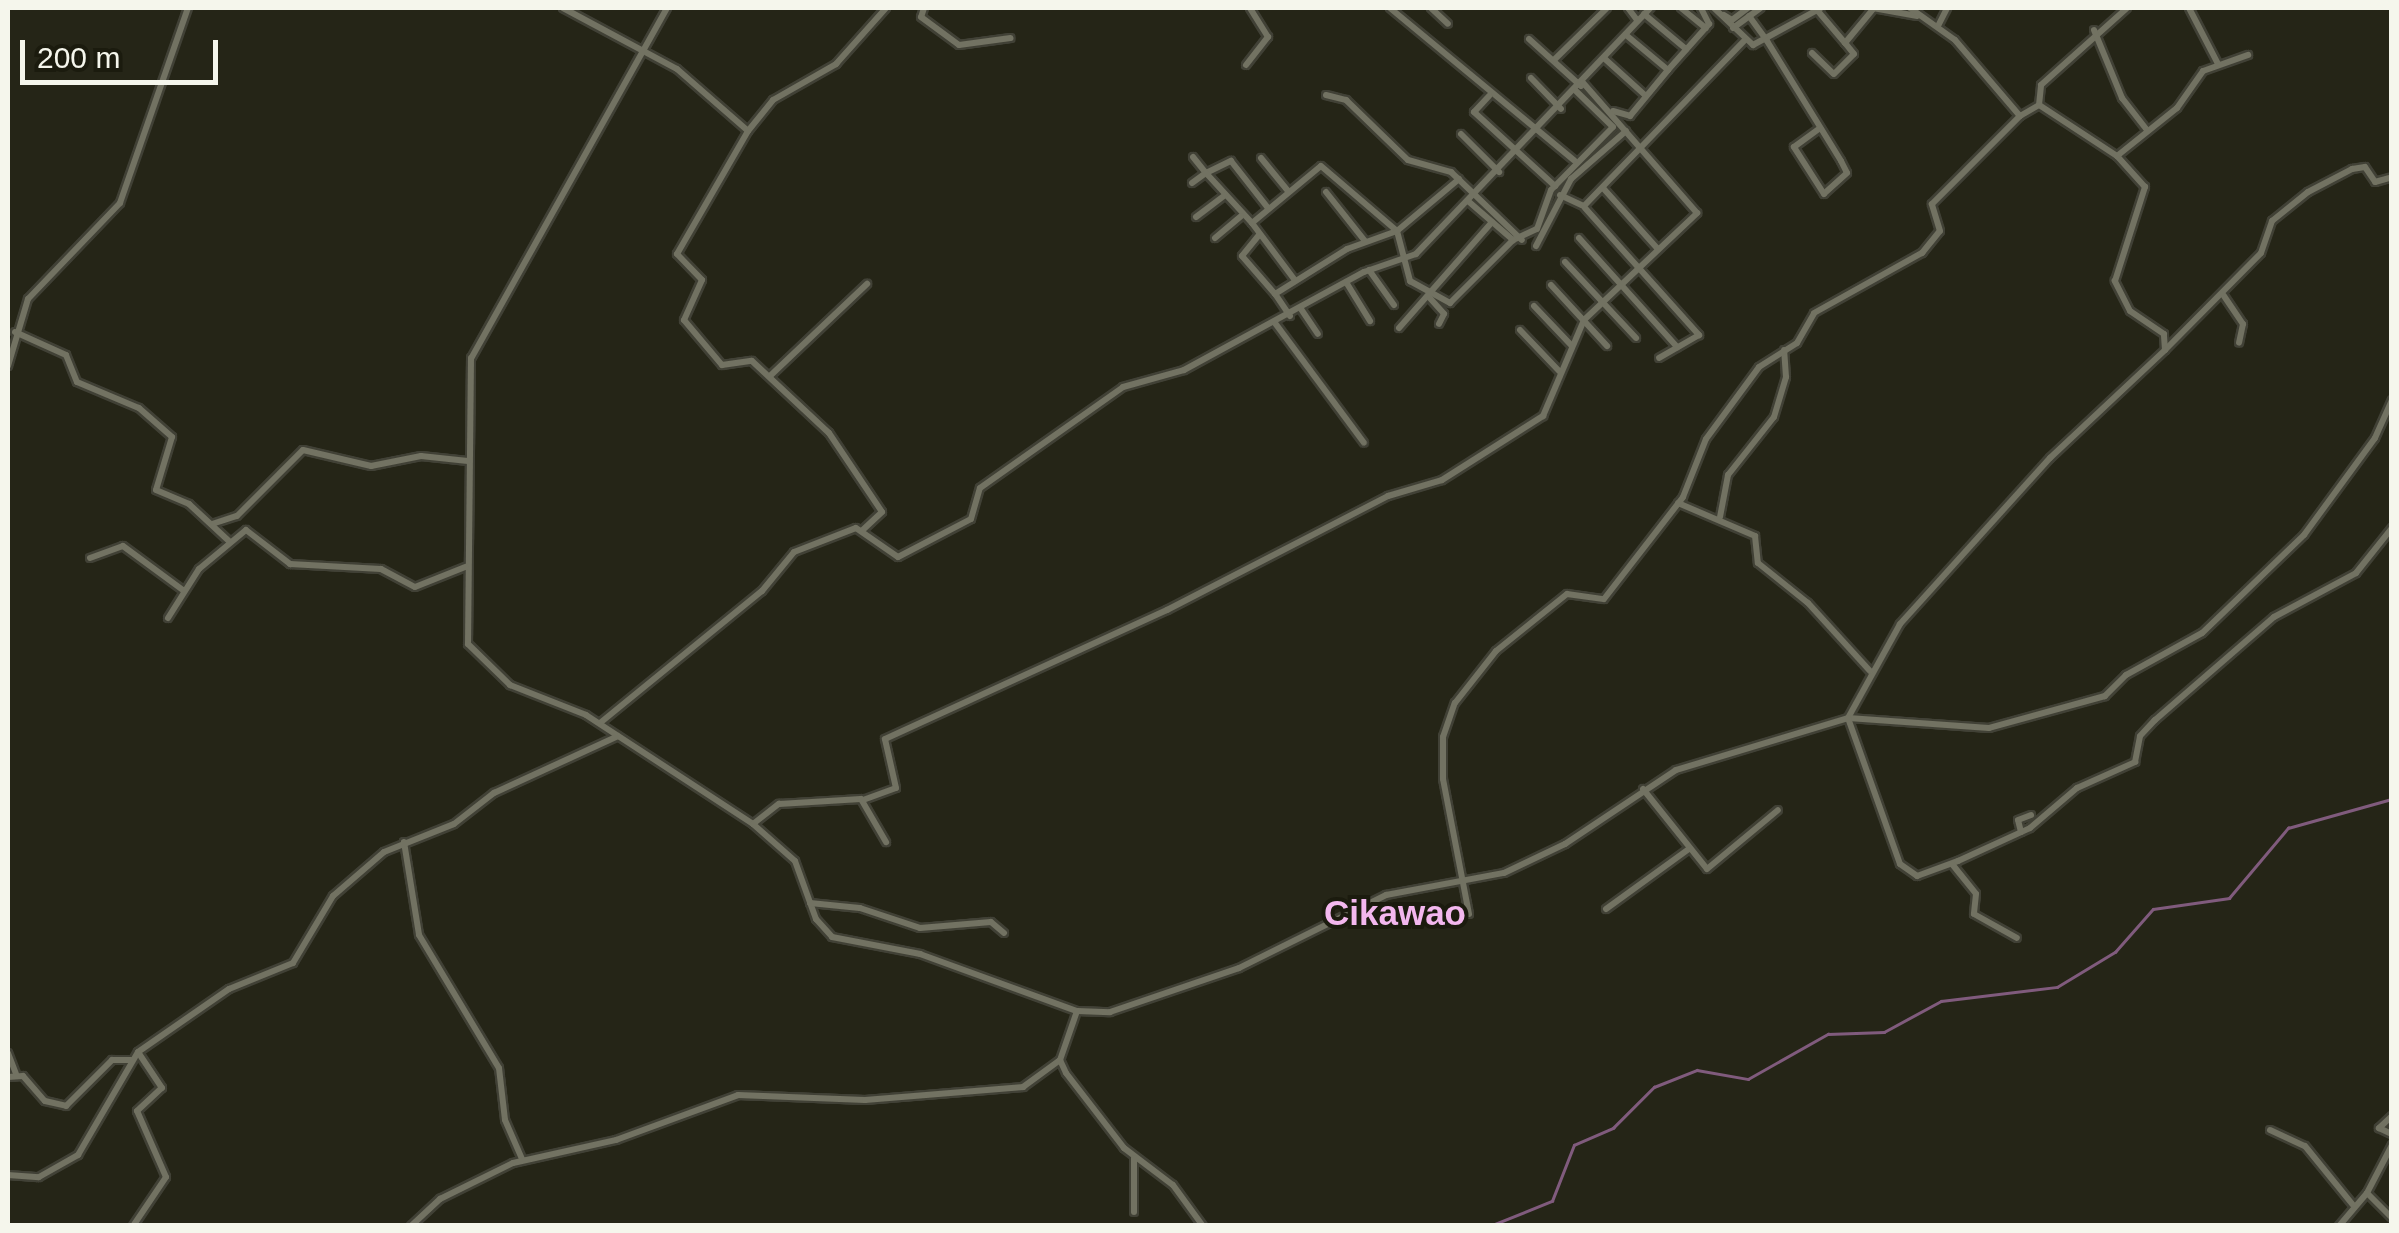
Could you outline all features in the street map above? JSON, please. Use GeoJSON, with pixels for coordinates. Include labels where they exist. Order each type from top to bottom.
{"type":"FeatureCollection","features":[{"type":"Feature","properties":{"kind":"street"},"geometry":{"type":"LineString","coordinates":[[8,366],[15,332],[40,283],[102,231],[120,203],[188,8]]}},
{"type":"Feature","properties":{"kind":"street"},"geometry":{"type":"LineString","coordinates":[[563,8],[677,69],[748,131]]}},
{"type":"Feature","properties":{"kind":"street"},"geometry":{"type":"LineString","coordinates":[[667,8],[471,358],[465,566],[472,652],[510,684],[600,724],[753,824],[794,861],[810,903],[832,936],[920,954],[1078,1011],[1117,1010],[1239,968],[1386,895],[1460,882],[1547,854],[1643,789],[1718,755],[1848,718],[1989,728],[2105,696],[2126,674],[2202,633],[2304,535],[2375,438],[2392,400]]}},
{"type":"Feature","properties":{"kind":"street"},"geometry":{"type":"LineString","coordinates":[[600,724],[762,590],[788,555],[863,530],[883,517],[868,485],[770,376],[752,361],[722,365],[688,327],[684,317],[702,280],[676,256],[748,131],[772,100],[836,64],[886,8]]}},
{"type":"Feature","properties":{"kind":"street"},"geometry":{"type":"LineString","coordinates":[[924,8],[921,17],[958,44],[1011,38]]}},
{"type":"Feature","properties":{"kind":"street"},"geometry":{"type":"LineString","coordinates":[[1246,65],[1268,37],[1250,8]]}},
{"type":"Feature","properties":{"kind":"street"},"geometry":{"type":"LineString","coordinates":[[1390,8],[1489,96]]}},
{"type":"Feature","properties":{"kind":"street"},"geometry":{"type":"LineString","coordinates":[[1430,8],[1448,24]]}},
{"type":"Feature","properties":{"kind":"street"},"geometry":{"type":"LineString","coordinates":[[1554,60],[1607,8]]}},
{"type":"Feature","properties":{"kind":"street"},"geometry":{"type":"LineString","coordinates":[[1628,8],[1644,14],[1686,49]]}},
{"type":"Feature","properties":{"kind":"street"},"geometry":{"type":"LineString","coordinates":[[1682,8],[1706,28]]}},
{"type":"Feature","properties":{"kind":"street"},"geometry":{"type":"LineString","coordinates":[[1701,8],[1706,28]]}},
{"type":"Feature","properties":{"kind":"street"},"geometry":{"type":"LineString","coordinates":[[1716,8],[1730,20],[1761,8]]}},
{"type":"Feature","properties":{"kind":"street"},"geometry":{"type":"LineString","coordinates":[[1716,8],[1744,41]]}},
{"type":"Feature","properties":{"kind":"street"},"geometry":{"type":"LineString","coordinates":[[1845,43],[1874,8],[1923,18]]}},
{"type":"Feature","properties":{"kind":"street"},"geometry":{"type":"LineString","coordinates":[[1910,8],[1938,26],[2020,116]]}},
{"type":"Feature","properties":{"kind":"street"},"geometry":{"type":"LineString","coordinates":[[1938,26],[1947,8]]}},
{"type":"Feature","properties":{"kind":"street"},"geometry":{"type":"LineString","coordinates":[[2038,105],[2041,85],[2094,30],[2126,8]]}},
{"type":"Feature","properties":{"kind":"street"},"geometry":{"type":"LineString","coordinates":[[2189,8],[2218,64]]}},
{"type":"Feature","properties":{"kind":"street"},"geometry":{"type":"LineString","coordinates":[[1560,195],[1581,208],[1744,41],[1767,41],[1819,9],[1854,54],[1834,74],[1812,53]]}},
{"type":"Feature","properties":{"kind":"street"},"geometry":{"type":"LineString","coordinates":[[1732,28],[1749,12]]}},
{"type":"Feature","properties":{"kind":"street"},"geometry":{"type":"LineString","coordinates":[[1749,12],[1820,128],[1846,173],[1824,194],[1794,148],[1820,128]]}},
{"type":"Feature","properties":{"kind":"street"},"geometry":{"type":"LineString","coordinates":[[863,530],[889,558],[915,549],[971,519],[980,488],[1117,391],[1180,372],[1369,270],[1406,259],[1518,154],[1644,14]]}},
{"type":"Feature","properties":{"kind":"street"},"geometry":{"type":"LineString","coordinates":[[1606,108],[1626,118],[1706,28]]}},
{"type":"Feature","properties":{"kind":"street"},"geometry":{"type":"LineString","coordinates":[[2094,30],[2122,98],[2146,129]]}},
{"type":"Feature","properties":{"kind":"street"},"geometry":{"type":"LineString","coordinates":[[1626,35],[1668,70]]}},
{"type":"Feature","properties":{"kind":"street"},"geometry":{"type":"LineString","coordinates":[[1428,295],[1457,302],[1517,240],[1543,223],[1555,186],[1574,160],[1613,127],[1580,87],[1529,39]]}},
{"type":"Feature","properties":{"kind":"street"},"geometry":{"type":"LineString","coordinates":[[2117,156],[2218,64],[2248,55]]}},
{"type":"Feature","properties":{"kind":"street"},"geometry":{"type":"LineString","coordinates":[[1605,59],[1646,96]]}},
{"type":"Feature","properties":{"kind":"street"},"geometry":{"type":"LineString","coordinates":[[1531,78],[1560,109]]}},
{"type":"Feature","properties":{"kind":"street"},"geometry":{"type":"LineString","coordinates":[[753,824],[780,804],[863,800],[896,788],[884,740],[1167,610],[1388,496],[1481,460],[1542,416],[1584,320],[1618,282],[1696,213],[1638,150],[1606,108],[1580,87]]}},
{"type":"Feature","properties":{"kind":"street"},"geometry":{"type":"LineString","coordinates":[[1555,186],[1474,112],[1496,90],[1574,160]]}},
{"type":"Feature","properties":{"kind":"street"},"geometry":{"type":"LineString","coordinates":[[1326,95],[1346,100],[1408,160],[1458,179],[1492,222],[1517,240]]}},
{"type":"Feature","properties":{"kind":"street"},"geometry":{"type":"LineString","coordinates":[[1470,914],[1460,882],[1443,779],[1443,737],[1455,703],[1496,651],[1567,594],[1604,599],[1678,503],[1706,439],[1759,367],[1784,350],[1814,313],[1922,254],[1940,228],[1932,204],[2020,116],[2038,105]]}},
{"type":"Feature","properties":{"kind":"street"},"geometry":{"type":"LineString","coordinates":[[2038,105],[2117,156],[2145,188],[2115,280],[2130,311],[2164,334],[2166,350]]}},
{"type":"Feature","properties":{"kind":"street"},"geometry":{"type":"LineString","coordinates":[[1536,246],[1553,227],[1560,195],[1626,131]]}},
{"type":"Feature","properties":{"kind":"street"},"geometry":{"type":"LineString","coordinates":[[1460,134],[1499,172]]}},
{"type":"Feature","properties":{"kind":"street"},"geometry":{"type":"LineString","coordinates":[[1193,158],[1252,224],[1294,279]]}},
{"type":"Feature","properties":{"kind":"street"},"geometry":{"type":"LineString","coordinates":[[1260,158],[1288,191]]}},
{"type":"Feature","properties":{"kind":"street"},"geometry":{"type":"LineString","coordinates":[[1192,183],[1231,161],[1268,208]]}},
{"type":"Feature","properties":{"kind":"street"},"geometry":{"type":"LineString","coordinates":[[2392,177],[2374,182],[2364,167],[2316,187],[2272,221],[2254,261],[2224,296],[2050,458],[1900,624],[1870,672],[1848,718],[1903,868],[1917,876],[1952,864],[2021,832],[2077,788],[2138,760],[2140,736],[2155,720],[2274,617],[2356,572],[2392,528]]}},
{"type":"Feature","properties":{"kind":"street"},"geometry":{"type":"LineString","coordinates":[[1252,224],[1317,168],[1332,168],[1398,231],[1407,277],[1444,314],[1439,324]]}},
{"type":"Feature","properties":{"kind":"street"},"geometry":{"type":"LineString","coordinates":[[1275,294],[1294,279],[1364,241],[1398,231],[1458,179]]}},
{"type":"Feature","properties":{"kind":"street"},"geometry":{"type":"LineString","coordinates":[[1603,188],[1657,248]]}},
{"type":"Feature","properties":{"kind":"street"},"geometry":{"type":"LineString","coordinates":[[1806,192],[1817,188]]}},
{"type":"Feature","properties":{"kind":"street"},"geometry":{"type":"LineString","coordinates":[[1326,192],[1364,241]]}},
{"type":"Feature","properties":{"kind":"street"},"geometry":{"type":"LineString","coordinates":[[1196,217],[1224,196]]}},
{"type":"Feature","properties":{"kind":"street"},"geometry":{"type":"LineString","coordinates":[[1471,198],[1517,240]]}},
{"type":"Feature","properties":{"kind":"street"},"geometry":{"type":"LineString","coordinates":[[1586,208],[1699,334],[1658,358]]}},
{"type":"Feature","properties":{"kind":"street"},"geometry":{"type":"LineString","coordinates":[[1214,238],[1241,216]]}},
{"type":"Feature","properties":{"kind":"street"},"geometry":{"type":"LineString","coordinates":[[1399,328],[1492,222]]}},
{"type":"Feature","properties":{"kind":"street"},"geometry":{"type":"LineString","coordinates":[[1259,235],[1242,256],[1290,316]]}},
{"type":"Feature","properties":{"kind":"street"},"geometry":{"type":"LineString","coordinates":[[1579,238],[1677,348]]}},
{"type":"Feature","properties":{"kind":"street"},"geometry":{"type":"LineString","coordinates":[[1565,262],[1636,338]]}},
{"type":"Feature","properties":{"kind":"street"},"geometry":{"type":"LineString","coordinates":[[1369,270],[1394,305]]}},
{"type":"Feature","properties":{"kind":"street"},"geometry":{"type":"LineString","coordinates":[[1346,282],[1370,321]]}},
{"type":"Feature","properties":{"kind":"street"},"geometry":{"type":"LineString","coordinates":[[770,376],[867,284]]}},
{"type":"Feature","properties":{"kind":"street"},"geometry":{"type":"LineString","coordinates":[[1550,284],[1607,346]]}},
{"type":"Feature","properties":{"kind":"street"},"geometry":{"type":"LineString","coordinates":[[2224,296],[2243,324],[2239,343]]}},
{"type":"Feature","properties":{"kind":"street"},"geometry":{"type":"LineString","coordinates":[[1534,306],[1571,346]]}},
{"type":"Feature","properties":{"kind":"street"},"geometry":{"type":"LineString","coordinates":[[1301,310],[1318,334]]}},
{"type":"Feature","properties":{"kind":"street"},"geometry":{"type":"LineString","coordinates":[[1274,323],[1364,443]]}},
{"type":"Feature","properties":{"kind":"street"},"geometry":{"type":"LineString","coordinates":[[1520,330],[1559,370]]}},
{"type":"Feature","properties":{"kind":"street"},"geometry":{"type":"LineString","coordinates":[[15,332],[66,355],[78,382],[140,408],[172,436],[156,488],[212,524],[229,541]]}},
{"type":"Feature","properties":{"kind":"street"},"geometry":{"type":"LineString","coordinates":[[1720,517],[1728,474],[1774,417],[1786,378],[1784,350]]}},
{"type":"Feature","properties":{"kind":"street"},"geometry":{"type":"LineString","coordinates":[[212,524],[236,516],[303,450],[371,466],[420,456],[468,461]]}},
{"type":"Feature","properties":{"kind":"street"},"geometry":{"type":"LineString","coordinates":[[1678,503],[1720,517],[1754,536],[1758,563],[1808,603],[1870,672]]}},
{"type":"Feature","properties":{"kind":"street"},"geometry":{"type":"LineString","coordinates":[[168,618],[183,590],[229,541],[246,530],[290,564],[381,569],[417,587],[465,566]]}},
{"type":"Feature","properties":{"kind":"street"},"geometry":{"type":"LineString","coordinates":[[90,558],[124,546],[183,590]]}},
{"type":"Feature","properties":{"kind":"street"},"geometry":{"type":"LineString","coordinates":[[8,1176],[39,1177],[78,1155],[138,1052],[229,989],[293,962],[340,888],[404,842],[619,736]]}},
{"type":"Feature","properties":{"kind":"street"},"geometry":{"type":"LineString","coordinates":[[1643,789],[1707,869],[1778,810]]}},
{"type":"Feature","properties":{"kind":"street"},"geometry":{"type":"LineString","coordinates":[[863,800],[886,842]]}},
{"type":"Feature","properties":{"kind":"street"},"geometry":{"type":"LineString","coordinates":[[2021,832],[2018,820],[2030,814]]}},
{"type":"Feature","properties":{"kind":"street"},"geometry":{"type":"LineString","coordinates":[[404,842],[419,935],[500,1068],[505,1120],[522,1159]]}},
{"type":"Feature","properties":{"kind":"street"},"geometry":{"type":"LineString","coordinates":[[1606,909],[1689,849]]}},
{"type":"Feature","properties":{"kind":"street"},"geometry":{"type":"LineString","coordinates":[[1952,864],[1976,894],[1974,914],[2016,938]]}},
{"type":"Feature","properties":{"kind":"street"},"geometry":{"type":"LineString","coordinates":[[810,903],[860,908],[919,928],[992,922],[995,933],[1004,932]]}},
{"type":"Feature","properties":{"kind":"street"},"geometry":{"type":"LineString","coordinates":[[411,1226],[440,1199],[522,1159],[616,1140],[738,1095],[866,1100],[1023,1087],[1060,1060],[1078,1011]]}},
{"type":"Feature","properties":{"kind":"street"},"geometry":{"type":"LineString","coordinates":[[133,1226],[166,1177],[136,1111],[162,1088],[138,1052]]}},
{"type":"Feature","properties":{"kind":"street"},"geometry":{"type":"LineString","coordinates":[[8,1053],[12,1075],[58,1107],[72,1104],[112,1060],[131,1060]]}},
{"type":"Feature","properties":{"kind":"street"},"geometry":{"type":"LineString","coordinates":[[1060,1060],[1134,1158],[1173,1185],[1201,1222],[1192,1226]]}},
{"type":"Feature","properties":{"kind":"street"},"geometry":{"type":"LineString","coordinates":[[2392,1116],[2379,1128],[2392,1134]]}},
{"type":"Feature","properties":{"kind":"street"},"geometry":{"type":"LineString","coordinates":[[2270,1130],[2305,1146],[2352,1206]]}},
{"type":"Feature","properties":{"kind":"street"},"geometry":{"type":"LineString","coordinates":[[2339,1226],[2352,1206],[2368,1194],[2392,1145]]}},
{"type":"Feature","properties":{"kind":"street"},"geometry":{"type":"LineString","coordinates":[[1134,1158],[1134,1212]]}},
{"type":"Feature","properties":{"kind":"street"},"geometry":{"type":"LineString","coordinates":[[2368,1194],[2392,1218]]}},
{"type":"Feature","properties":{"kind":"waterway"},"geometry":{"type":"LineString","coordinates":[[1490,1226],[1552,1201],[1574,1145],[1613,1128],[1654,1087],[1697,1070],[1748,1079],[1828,1034],[1884,1032],[1941,1001],[2057,987],[2115,952],[2153,909],[2229,898],[2288,828],[2392,799]]}},
{"type":"Feature","properties":{"kind":"district","name":"Cikawao"},"geometry":{"type":"Point","coordinates":[1395,913]}}]}
